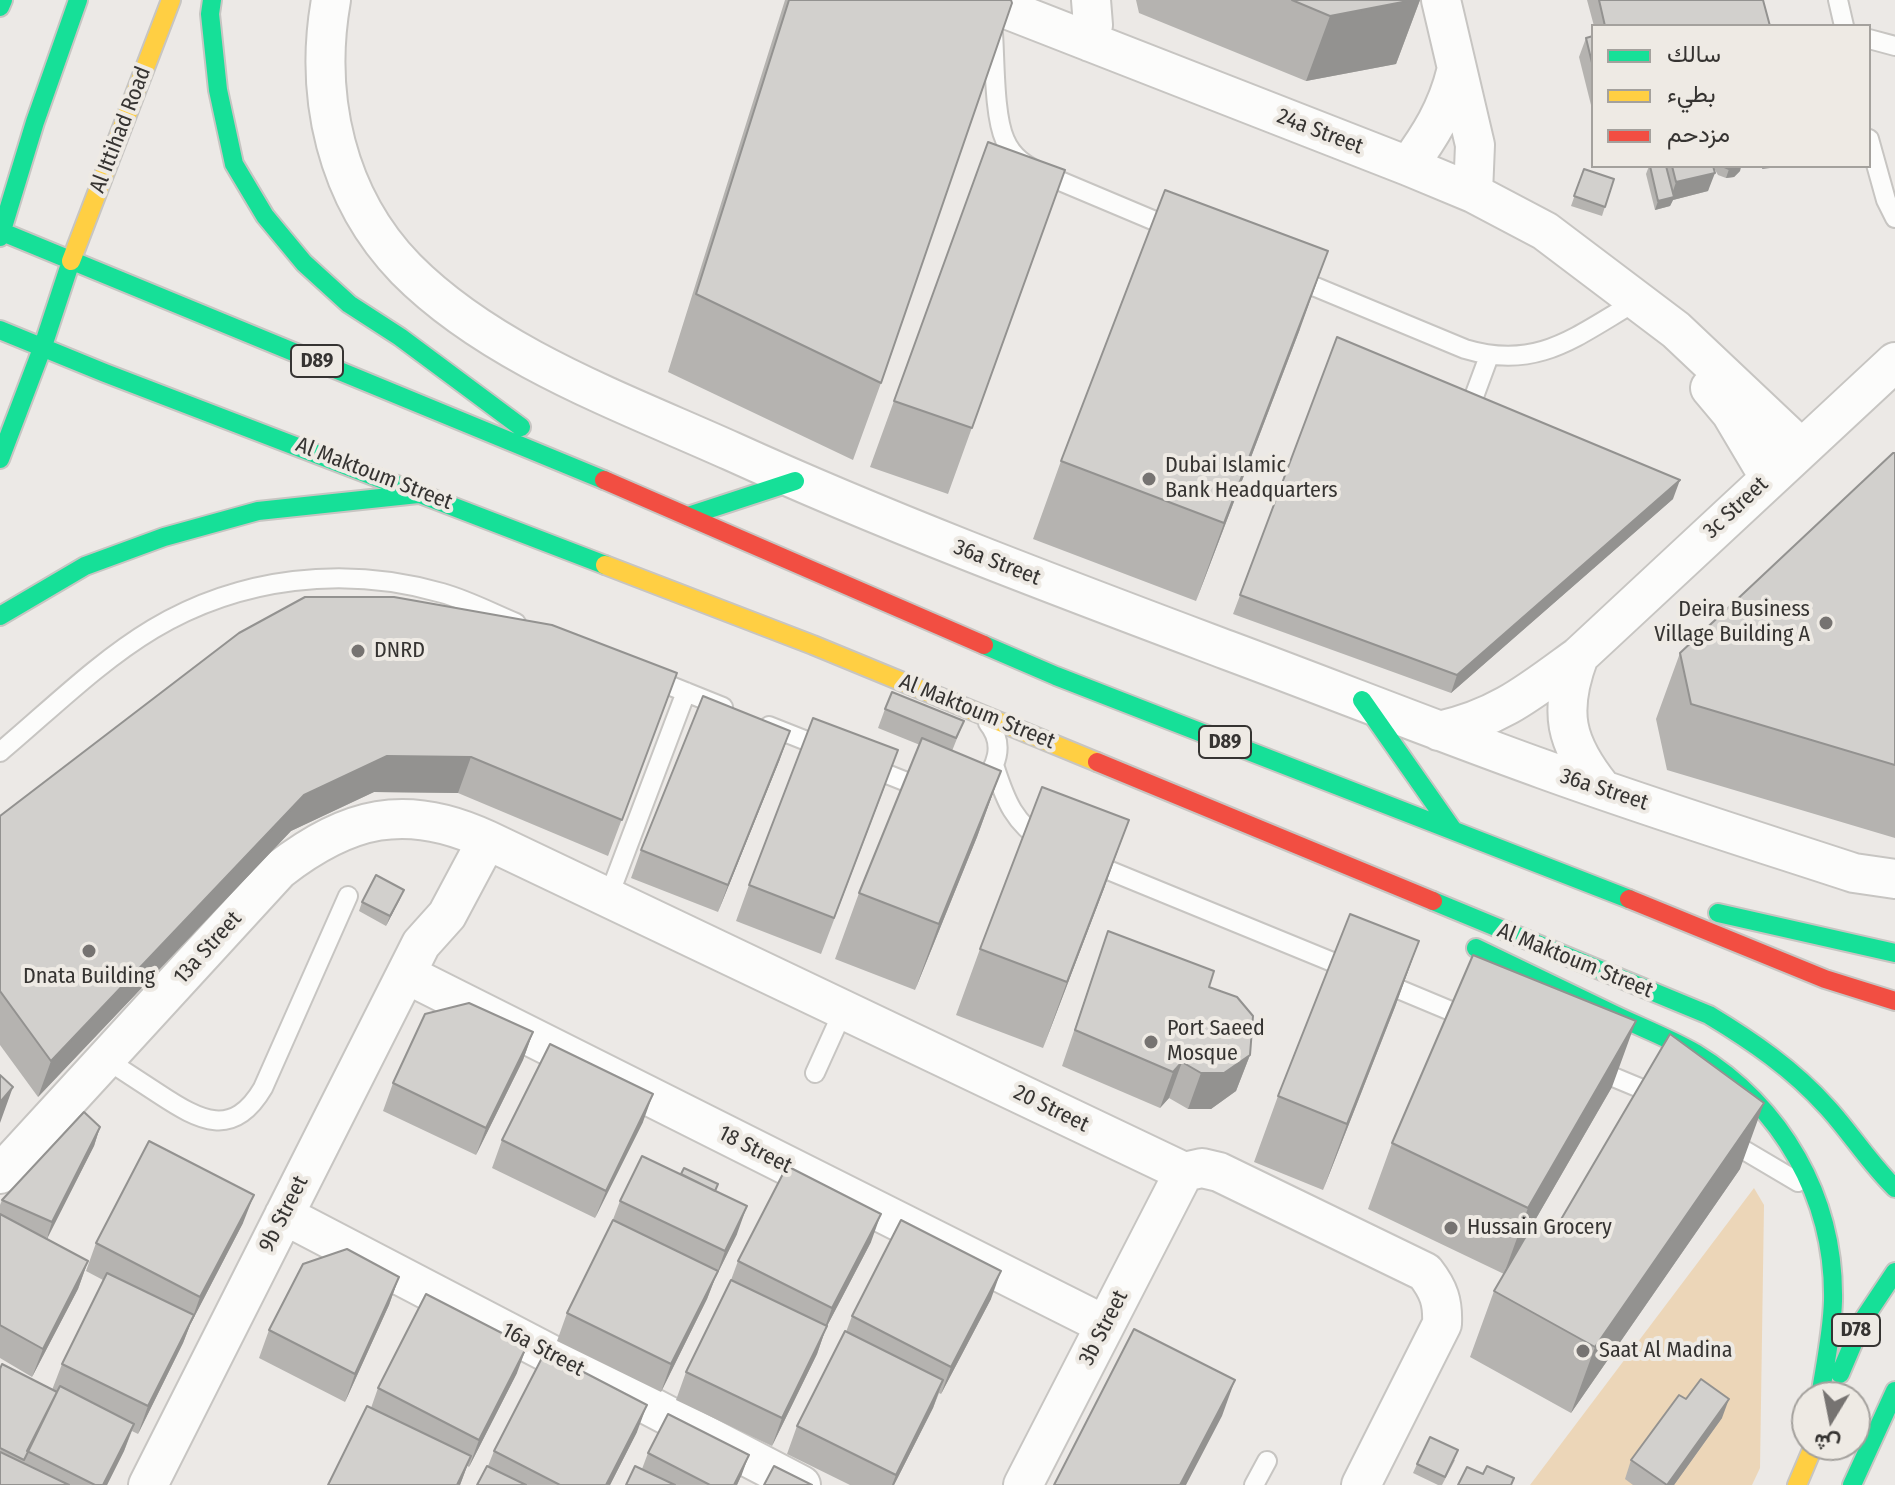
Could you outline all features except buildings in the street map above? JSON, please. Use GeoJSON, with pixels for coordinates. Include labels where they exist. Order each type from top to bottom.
{"type":"FeatureCollection","features":[{"type":"Feature","properties":{"kind":"main road"},"geometry":{"type":"LineString","coordinates":[[0,7],[3,0]]}},
{"type":"Feature","properties":{"kind":"main road"},"geometry":{"type":"LineString","coordinates":[[0,233],[78,0]]}},
{"type":"Feature","properties":{"kind":"main road","name":"Al Ittihad Road"},"geometry":{"type":"LineString","coordinates":[[43,346],[71,261],[171,0]]}},
{"type":"Feature","properties":{"kind":"main road"},"geometry":{"type":"LineString","coordinates":[[212,0],[210,14],[218,90],[234,164],[265,216],[304,263],[349,304],[444,369],[563,462]]}},
{"type":"Feature","properties":{"kind":"main road","name":"D89"},"geometry":{"type":"LineString","coordinates":[[0,233],[563,462],[1056,676],[1596,885],[1825,979],[1895,1001]]}},
{"type":"Feature","properties":{"kind":"main road","name":"Al Maktoum Street"},"geometry":{"type":"LineString","coordinates":[[0,330],[813,645],[1709,1015],[1753,1041],[1793,1072],[1829,1109],[1877,1172],[1895,1188]]}},
{"type":"Feature","properties":{"kind":"main road"},"geometry":{"type":"LineString","coordinates":[[0,459],[43,346]]}},
{"type":"Feature","properties":{"kind":"main road"},"geometry":{"type":"LineString","coordinates":[[688,516],[795,481]]}},
{"type":"Feature","properties":{"kind":"main road"},"geometry":{"type":"LineString","coordinates":[[0,616],[85,566],[164,537],[258,511],[425,494]]}},
{"type":"Feature","properties":{"kind":"main road"},"geometry":{"type":"LineString","coordinates":[[1362,700],[1453,830]]}},
{"type":"Feature","properties":{"kind":"main road"},"geometry":{"type":"LineString","coordinates":[[1596,885],[1895,953]]}},
{"type":"Feature","properties":{"kind":"main road"},"geometry":{"type":"LineString","coordinates":[[1406,891],[1442,924]]}},
{"type":"Feature","properties":{"kind":"main road"},"geometry":{"type":"LineString","coordinates":[[1462,939],[1494,958],[1694,1053],[1726,1075],[1755,1101],[1780,1130],[1801,1163],[1826,1231],[1833,1300],[1822,1381]]}},
{"type":"Feature","properties":{"kind":"main road","name":"D78"},"geometry":{"type":"LineString","coordinates":[[1838,1381],[1872,1299],[1895,1272]]}},
{"type":"Feature","properties":{"kind":"main road"},"geometry":{"type":"LineString","coordinates":[[1852,1485],[1895,1391]]}},
{"type":"Feature","properties":{"kind":"main road"},"geometry":{"type":"LineString","coordinates":[[1797,1485],[1807,1461]]}},
{"type":"Feature","properties":{"kind":"street","name":"36a Street"},"geometry":{"type":"LineString","coordinates":[[331,0],[323,60],[329,117],[344,173],[370,224],[406,269],[493,336],[537,363],[795,481],[946,544],[1439,731],[1602,789],[1854,873],[1895,879]]}},
{"type":"Feature","properties":{"kind":"street"},"geometry":{"type":"LineString","coordinates":[[1090,42],[1093,25],[1091,0]]}},
{"type":"Feature","properties":{"kind":"street"},"geometry":{"type":"LineString","coordinates":[[1441,0],[1475,145],[1473,193]]}},
{"type":"Feature","properties":{"kind":"street","name":"24a Street"},"geometry":{"type":"LineString","coordinates":[[987,1],[1056,13],[1090,42],[1408,166],[1473,193],[1545,231],[1676,330],[1801,448]]}},
{"type":"Feature","properties":{"kind":"street"},"geometry":{"type":"LineString","coordinates":[[1408,166],[1442,115],[1456,72]]}},
{"type":"Feature","properties":{"kind":"street","name":"24a Street"},"geometry":{"type":"LineString","coordinates":[[1637,301],[1663,341],[1731,413],[1769,477]]}},
{"type":"Feature","properties":{"kind":"street","name":"3c Street"},"geometry":{"type":"LineString","coordinates":[[1439,731],[1470,724],[1497,712],[1579,656],[1895,362]]}},
{"type":"Feature","properties":{"kind":"street"},"geometry":{"type":"LineString","coordinates":[[1579,656],[1569,682],[1567,709],[1571,737],[1581,762],[1602,789]]}},
{"type":"Feature","properties":{"kind":"street","name":"13a Street"},"geometry":{"type":"LineString","coordinates":[[0,1174],[279,870],[310,846],[345,828],[383,819],[422,819],[476,834]]}},
{"type":"Feature","properties":{"kind":"street","name":"20 Street"},"geometry":{"type":"LineString","coordinates":[[476,834],[1184,1172],[1202,1168],[1219,1172],[1425,1272],[1437,1287],[1443,1306],[1442,1324],[1361,1485]]}},
{"type":"Feature","properties":{"kind":"street","name":"9b Street"},"geometry":{"type":"LineString","coordinates":[[154,1483],[284,1215],[414,959],[429,906],[476,834]]}},
{"type":"Feature","properties":{"kind":"street","name":"18 Street"},"geometry":{"type":"LineString","coordinates":[[414,959],[1105,1325]]}},
{"type":"Feature","properties":{"kind":"street","name":"3b Street"},"geometry":{"type":"LineString","coordinates":[[1023,1485],[1184,1172]]}},
{"type":"Feature","properties":{"kind":"street","name":"16a Street"},"geometry":{"type":"LineString","coordinates":[[284,1215],[801,1485]]}},
{"type":"Feature","properties":{"kind":"lane"},"geometry":{"type":"LineString","coordinates":[[1838,0],[1844,24]]}},
{"type":"Feature","properties":{"kind":"lane"},"geometry":{"type":"LineString","coordinates":[[987,1],[1000,124],[1004,140],[1013,154],[1026,166],[1041,173],[1186,234]]}},
{"type":"Feature","properties":{"kind":"lane"},"geometry":{"type":"LineString","coordinates":[[1871,40],[1895,46]]}},
{"type":"Feature","properties":{"kind":"lane"},"geometry":{"type":"LineString","coordinates":[[1871,144],[1895,218]]}},
{"type":"Feature","properties":{"kind":"lane"},"geometry":{"type":"LineString","coordinates":[[1274,270],[1465,349],[1489,356],[1514,357],[1539,353],[1563,344],[1637,301]]}},
{"type":"Feature","properties":{"kind":"lane"},"geometry":{"type":"LineString","coordinates":[[1472,402],[1489,356]]}},
{"type":"Feature","properties":{"kind":"lane"},"geometry":{"type":"LineString","coordinates":[[0,752],[118,654],[152,630],[189,610],[269,584],[313,578],[358,578],[402,583],[445,594],[530,629]]}},
{"type":"Feature","properties":{"kind":"lane"},"geometry":{"type":"LineString","coordinates":[[629,669],[934,793],[946,795]]}},
{"type":"Feature","properties":{"kind":"lane"},"geometry":{"type":"LineString","coordinates":[[608,898],[686,692]]}},
{"type":"Feature","properties":{"kind":"lane"},"geometry":{"type":"LineString","coordinates":[[969,792],[981,787],[995,768],[999,749],[994,730],[981,715]]}},
{"type":"Feature","properties":{"kind":"lane"},"geometry":{"type":"LineString","coordinates":[[995,768],[1006,803],[1022,825],[1043,842],[1483,1024]]}},
{"type":"Feature","properties":{"kind":"lane"},"geometry":{"type":"LineString","coordinates":[[107,1060],[201,1119],[220,1122],[239,1116],[253,1105],[263,1088],[348,896]]}},
{"type":"Feature","properties":{"kind":"lane"},"geometry":{"type":"LineString","coordinates":[[815,1073],[844,1009]]}},
{"type":"Feature","properties":{"kind":"lane"},"geometry":{"type":"LineString","coordinates":[[1584,1065],[1676,1104]]}},
{"type":"Feature","properties":{"kind":"lane"},"geometry":{"type":"LineString","coordinates":[[1717,1131],[1746,1152],[1802,1184],[1816,1198]]}},
{"type":"Feature","properties":{"kind":"lane"},"geometry":{"type":"LineString","coordinates":[[1254,1485],[1267,1461]]}},
{"type":"Feature","properties":{"kind":"shaded area"},"geometry":{"type":"Polygon","coordinates":[[[1754,1188],[1764,1205],[1760,1468],[1752,1485],[1530,1485],[1754,1188]]]}},
{"type":"Feature","properties":{"kind":"traffic: fast"},"geometry":{"type":"LineString","coordinates":[[0,7],[3,0]]}},
{"type":"Feature","properties":{"kind":"traffic: fast"},"geometry":{"type":"LineString","coordinates":[[0,237],[35,122],[78,0]]}},
{"type":"Feature","properties":{"kind":"traffic: fast"},"geometry":{"type":"LineString","coordinates":[[212,0],[210,14],[218,90],[234,164],[265,216],[304,263],[349,304],[400,337],[521,427]]}},
{"type":"Feature","properties":{"kind":"traffic: fast"},"geometry":{"type":"LineString","coordinates":[[0,231],[604,480]]}},
{"type":"Feature","properties":{"kind":"traffic: fast"},"geometry":{"type":"LineString","coordinates":[[43,346],[71,261]]}},
{"type":"Feature","properties":{"kind":"traffic: fast"},"geometry":{"type":"LineString","coordinates":[[0,330],[605,565]]}},
{"type":"Feature","properties":{"kind":"traffic: fast"},"geometry":{"type":"LineString","coordinates":[[0,459],[43,346]]}},
{"type":"Feature","properties":{"kind":"traffic: fast"},"geometry":{"type":"LineString","coordinates":[[688,516],[795,481]]}},
{"type":"Feature","properties":{"kind":"traffic: fast"},"geometry":{"type":"LineString","coordinates":[[0,616],[85,566],[164,537],[258,511],[418,494]]}},
{"type":"Feature","properties":{"kind":"traffic: fast"},"geometry":{"type":"LineString","coordinates":[[984,645],[1056,676],[1629,899]]}},
{"type":"Feature","properties":{"kind":"traffic: fast"},"geometry":{"type":"LineString","coordinates":[[1362,700],[1453,830]]}},
{"type":"Feature","properties":{"kind":"traffic: fast"},"geometry":{"type":"LineString","coordinates":[[1433,901],[1709,1015],[1771,1056],[1814,1093],[1895,1188]]}},
{"type":"Feature","properties":{"kind":"traffic: fast"},"geometry":{"type":"LineString","coordinates":[[1718,913],[1895,953]]}},
{"type":"Feature","properties":{"kind":"traffic: fast"},"geometry":{"type":"LineString","coordinates":[[1476,948],[1695,1053],[1754,1100],[1777,1128],[1797,1158],[1825,1226],[1833,1301],[1823,1381]]}},
{"type":"Feature","properties":{"kind":"traffic: fast"},"geometry":{"type":"LineString","coordinates":[[1840,1374],[1863,1320],[1895,1272]]}},
{"type":"Feature","properties":{"kind":"traffic: fast"},"geometry":{"type":"LineString","coordinates":[[1852,1485],[1895,1391]]}},
{"type":"Feature","properties":{"kind":"traffic: slow"},"geometry":{"type":"LineString","coordinates":[[71,261],[171,0]]}},
{"type":"Feature","properties":{"kind":"traffic: slow"},"geometry":{"type":"LineString","coordinates":[[605,565],[813,645],[1097,762]]}},
{"type":"Feature","properties":{"kind":"traffic: slow"},"geometry":{"type":"LineString","coordinates":[[1797,1485],[1807,1461]]}},
{"type":"Feature","properties":{"kind":"traffic: jam"},"geometry":{"type":"LineString","coordinates":[[604,480],[984,645]]}},
{"type":"Feature","properties":{"kind":"traffic: jam"},"geometry":{"type":"LineString","coordinates":[[1097,762],[1433,901]]}},
{"type":"Feature","properties":{"kind":"traffic: jam"},"geometry":{"type":"LineString","coordinates":[[1629,899],[1825,979],[1895,1001]]}},
{"type":"Feature","properties":{"kind":"place","name":"Dubai Islamic Bank Headquarters"},"geometry":{"type":"Point","coordinates":[1149,479]}},
{"type":"Feature","properties":{"kind":"place","name":"Deira Business Village Building A"},"geometry":{"type":"Point","coordinates":[1826,623]}},
{"type":"Feature","properties":{"kind":"place","name":"DNRD"},"geometry":{"type":"Point","coordinates":[358,651]}},
{"type":"Feature","properties":{"kind":"place","name":"Dnata Building"},"geometry":{"type":"Point","coordinates":[89,951]}},
{"type":"Feature","properties":{"kind":"place","name":"Port Saeed Mosque"},"geometry":{"type":"Point","coordinates":[1151,1042]}},
{"type":"Feature","properties":{"kind":"place","name":"Hussain Grocery"},"geometry":{"type":"Point","coordinates":[1451,1228]}},
{"type":"Feature","properties":{"kind":"place","name":"Saat Al Madina"},"geometry":{"type":"Point","coordinates":[1583,1351]}}]}
